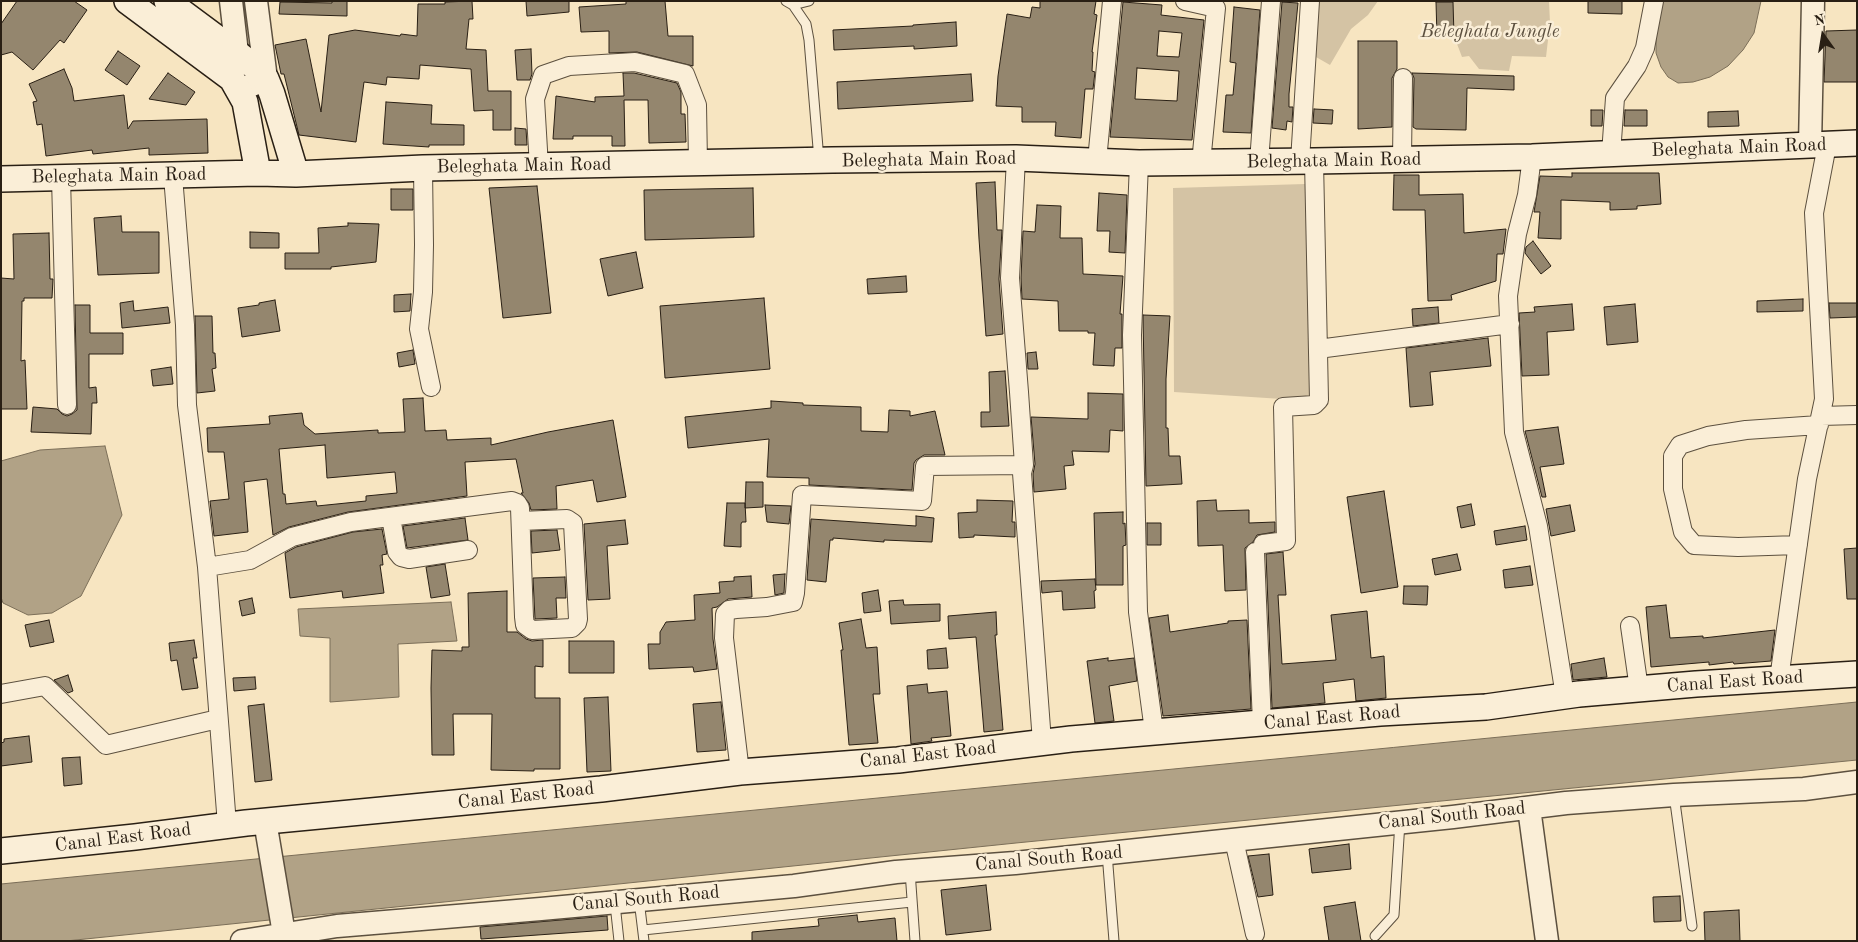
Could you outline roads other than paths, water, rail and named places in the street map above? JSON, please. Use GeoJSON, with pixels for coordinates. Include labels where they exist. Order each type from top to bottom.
{"type":"FeatureCollection","features":[{"type":"Feature","properties":{"kind":"main road"},"geometry":{"type":"LineString","coordinates":[[128,1],[236,84],[245,102],[249,118],[258,173]]}},
{"type":"Feature","properties":{"kind":"main road"},"geometry":{"type":"LineString","coordinates":[[168,1],[256,68],[266,79],[296,174]]}},
{"type":"Feature","properties":{"kind":"main road","name":"Beleghata Main Road"},"geometry":{"type":"LineString","coordinates":[[1,179],[258,173],[296,174],[423,168],[1016,158],[1139,163],[1402,160],[1532,157],[1857,143]]}},
{"type":"Feature","properties":{"kind":"main road","name":"Canal East Road"},"geometry":{"type":"LineString","coordinates":[[1,851],[227,825],[266,830],[740,772],[898,760],[1042,742],[1154,731],[1262,724],[1380,713],[1486,708],[1565,696],[1639,689],[1857,674]]}},
{"type":"Feature","properties":{"kind":"street"},"geometry":{"type":"LineString","coordinates":[[231,1],[237,53],[236,84],[266,79],[256,1]]}},
{"type":"Feature","properties":{"kind":"street"},"geometry":{"type":"LineString","coordinates":[[1096,161],[1112,1]]}},
{"type":"Feature","properties":{"kind":"street"},"geometry":{"type":"LineString","coordinates":[[1185,1],[1216,5],[1201,163]]}},
{"type":"Feature","properties":{"kind":"street"},"geometry":{"type":"LineString","coordinates":[[1259,162],[1271,1]]}},
{"type":"Feature","properties":{"kind":"street"},"geometry":{"type":"LineString","coordinates":[[1262,724],[1259,548],[1286,541],[1283,407],[1314,405],[1319,400],[1318,349],[1307,161],[1310,1]]}},
{"type":"Feature","properties":{"kind":"street"},"geometry":{"type":"LineString","coordinates":[[1611,154],[1614,98],[1637,66],[1645,48],[1654,1]]}},
{"type":"Feature","properties":{"kind":"street"},"geometry":{"type":"LineString","coordinates":[[1779,679],[1807,478],[1824,399],[1814,213],[1819,145],[1813,1]]}},
{"type":"Feature","properties":{"kind":"street"},"geometry":{"type":"LineString","coordinates":[[539,166],[535,99],[542,75],[568,66],[635,62],[684,74],[697,105],[698,164]]}},
{"type":"Feature","properties":{"kind":"street"},"geometry":{"type":"LineString","coordinates":[[1402,160],[1403,78]]}},
{"type":"Feature","properties":{"kind":"street"},"geometry":{"type":"LineString","coordinates":[[1532,157],[1527,195],[1515,243],[1508,296],[1514,432],[1538,526],[1565,696]]}},
{"type":"Feature","properties":{"kind":"street"},"geometry":{"type":"LineString","coordinates":[[1016,158],[1010,278],[1042,742]]}},
{"type":"Feature","properties":{"kind":"street"},"geometry":{"type":"LineString","coordinates":[[1139,163],[1132,335],[1138,612],[1154,731]]}},
{"type":"Feature","properties":{"kind":"street"},"geometry":{"type":"LineString","coordinates":[[423,168],[423,264],[418,330],[431,387]]}},
{"type":"Feature","properties":{"kind":"street"},"geometry":{"type":"LineString","coordinates":[[172,176],[185,325],[187,405],[207,567],[227,825]]}},
{"type":"Feature","properties":{"kind":"street"},"geometry":{"type":"LineString","coordinates":[[60,178],[67,405]]}},
{"type":"Feature","properties":{"kind":"street"},"geometry":{"type":"LineString","coordinates":[[1318,349],[1510,324]]}},
{"type":"Feature","properties":{"kind":"street"},"geometry":{"type":"LineString","coordinates":[[1798,544],[1738,547],[1694,545],[1683,532],[1673,489],[1673,456],[1680,445],[1708,436],[1857,415]]}},
{"type":"Feature","properties":{"kind":"street"},"geometry":{"type":"LineString","coordinates":[[740,772],[724,638],[725,614],[729,610],[767,607],[793,602],[796,593],[802,495],[922,501],[925,466],[1024,465]]}},
{"type":"Feature","properties":{"kind":"street"},"geometry":{"type":"LineString","coordinates":[[207,567],[250,560],[305,532],[350,522],[512,501],[517,503],[520,508],[525,625],[532,630],[572,628],[578,619],[573,523],[567,520],[521,522]]}},
{"type":"Feature","properties":{"kind":"street"},"geometry":{"type":"LineString","coordinates":[[391,517],[397,552],[400,557],[409,559],[468,550]]}},
{"type":"Feature","properties":{"kind":"street"},"geometry":{"type":"LineString","coordinates":[[1630,626],[1639,689]]}},
{"type":"Feature","properties":{"kind":"street"},"geometry":{"type":"LineString","coordinates":[[1,694],[46,686],[106,745],[218,719]]}},
{"type":"Feature","properties":{"kind":"street","name":"Canal South Road"},"geometry":{"type":"LineString","coordinates":[[242,941],[337,926],[794,886],[910,871],[1234,840],[1566,803],[1674,795],[1804,789],[1857,782]]}},
{"type":"Feature","properties":{"kind":"street"},"geometry":{"type":"LineString","coordinates":[[1529,808],[1547,941]]}},
{"type":"Feature","properties":{"kind":"street"},"geometry":{"type":"LineString","coordinates":[[266,830],[290,932]]}},
{"type":"Feature","properties":{"kind":"street"},"geometry":{"type":"LineString","coordinates":[[1234,840],[1254,934]]}},
{"type":"Feature","properties":{"kind":"lane"},"geometry":{"type":"LineString","coordinates":[[790,3],[809,1]]}},
{"type":"Feature","properties":{"kind":"lane"},"geometry":{"type":"LineString","coordinates":[[790,3],[806,24],[809,40],[819,161]]}},
{"type":"Feature","properties":{"kind":"lane"},"geometry":{"type":"LineString","coordinates":[[1674,795],[1692,926]]}},
{"type":"Feature","properties":{"kind":"lane"},"geometry":{"type":"LineString","coordinates":[[1375,936],[1394,915],[1400,822]]}},
{"type":"Feature","properties":{"kind":"lane"},"geometry":{"type":"LineString","coordinates":[[1107,853],[1114,941]]}},
{"type":"Feature","properties":{"kind":"lane"},"geometry":{"type":"LineString","coordinates":[[910,871],[915,941]]}},
{"type":"Feature","properties":{"kind":"lane"},"geometry":{"type":"LineString","coordinates":[[639,900],[644,941]]}},
{"type":"Feature","properties":{"kind":"lane"},"geometry":{"type":"LineString","coordinates":[[615,902],[619,941]]}},
{"type":"Feature","properties":{"kind":"lane"},"geometry":{"type":"LineString","coordinates":[[643,930],[912,902]]}},
{"type":"Feature","properties":{"kind":"park label","name":"Beleghata Jungle"},"geometry":{"type":"Point","coordinates":[1490,32]}}]}
